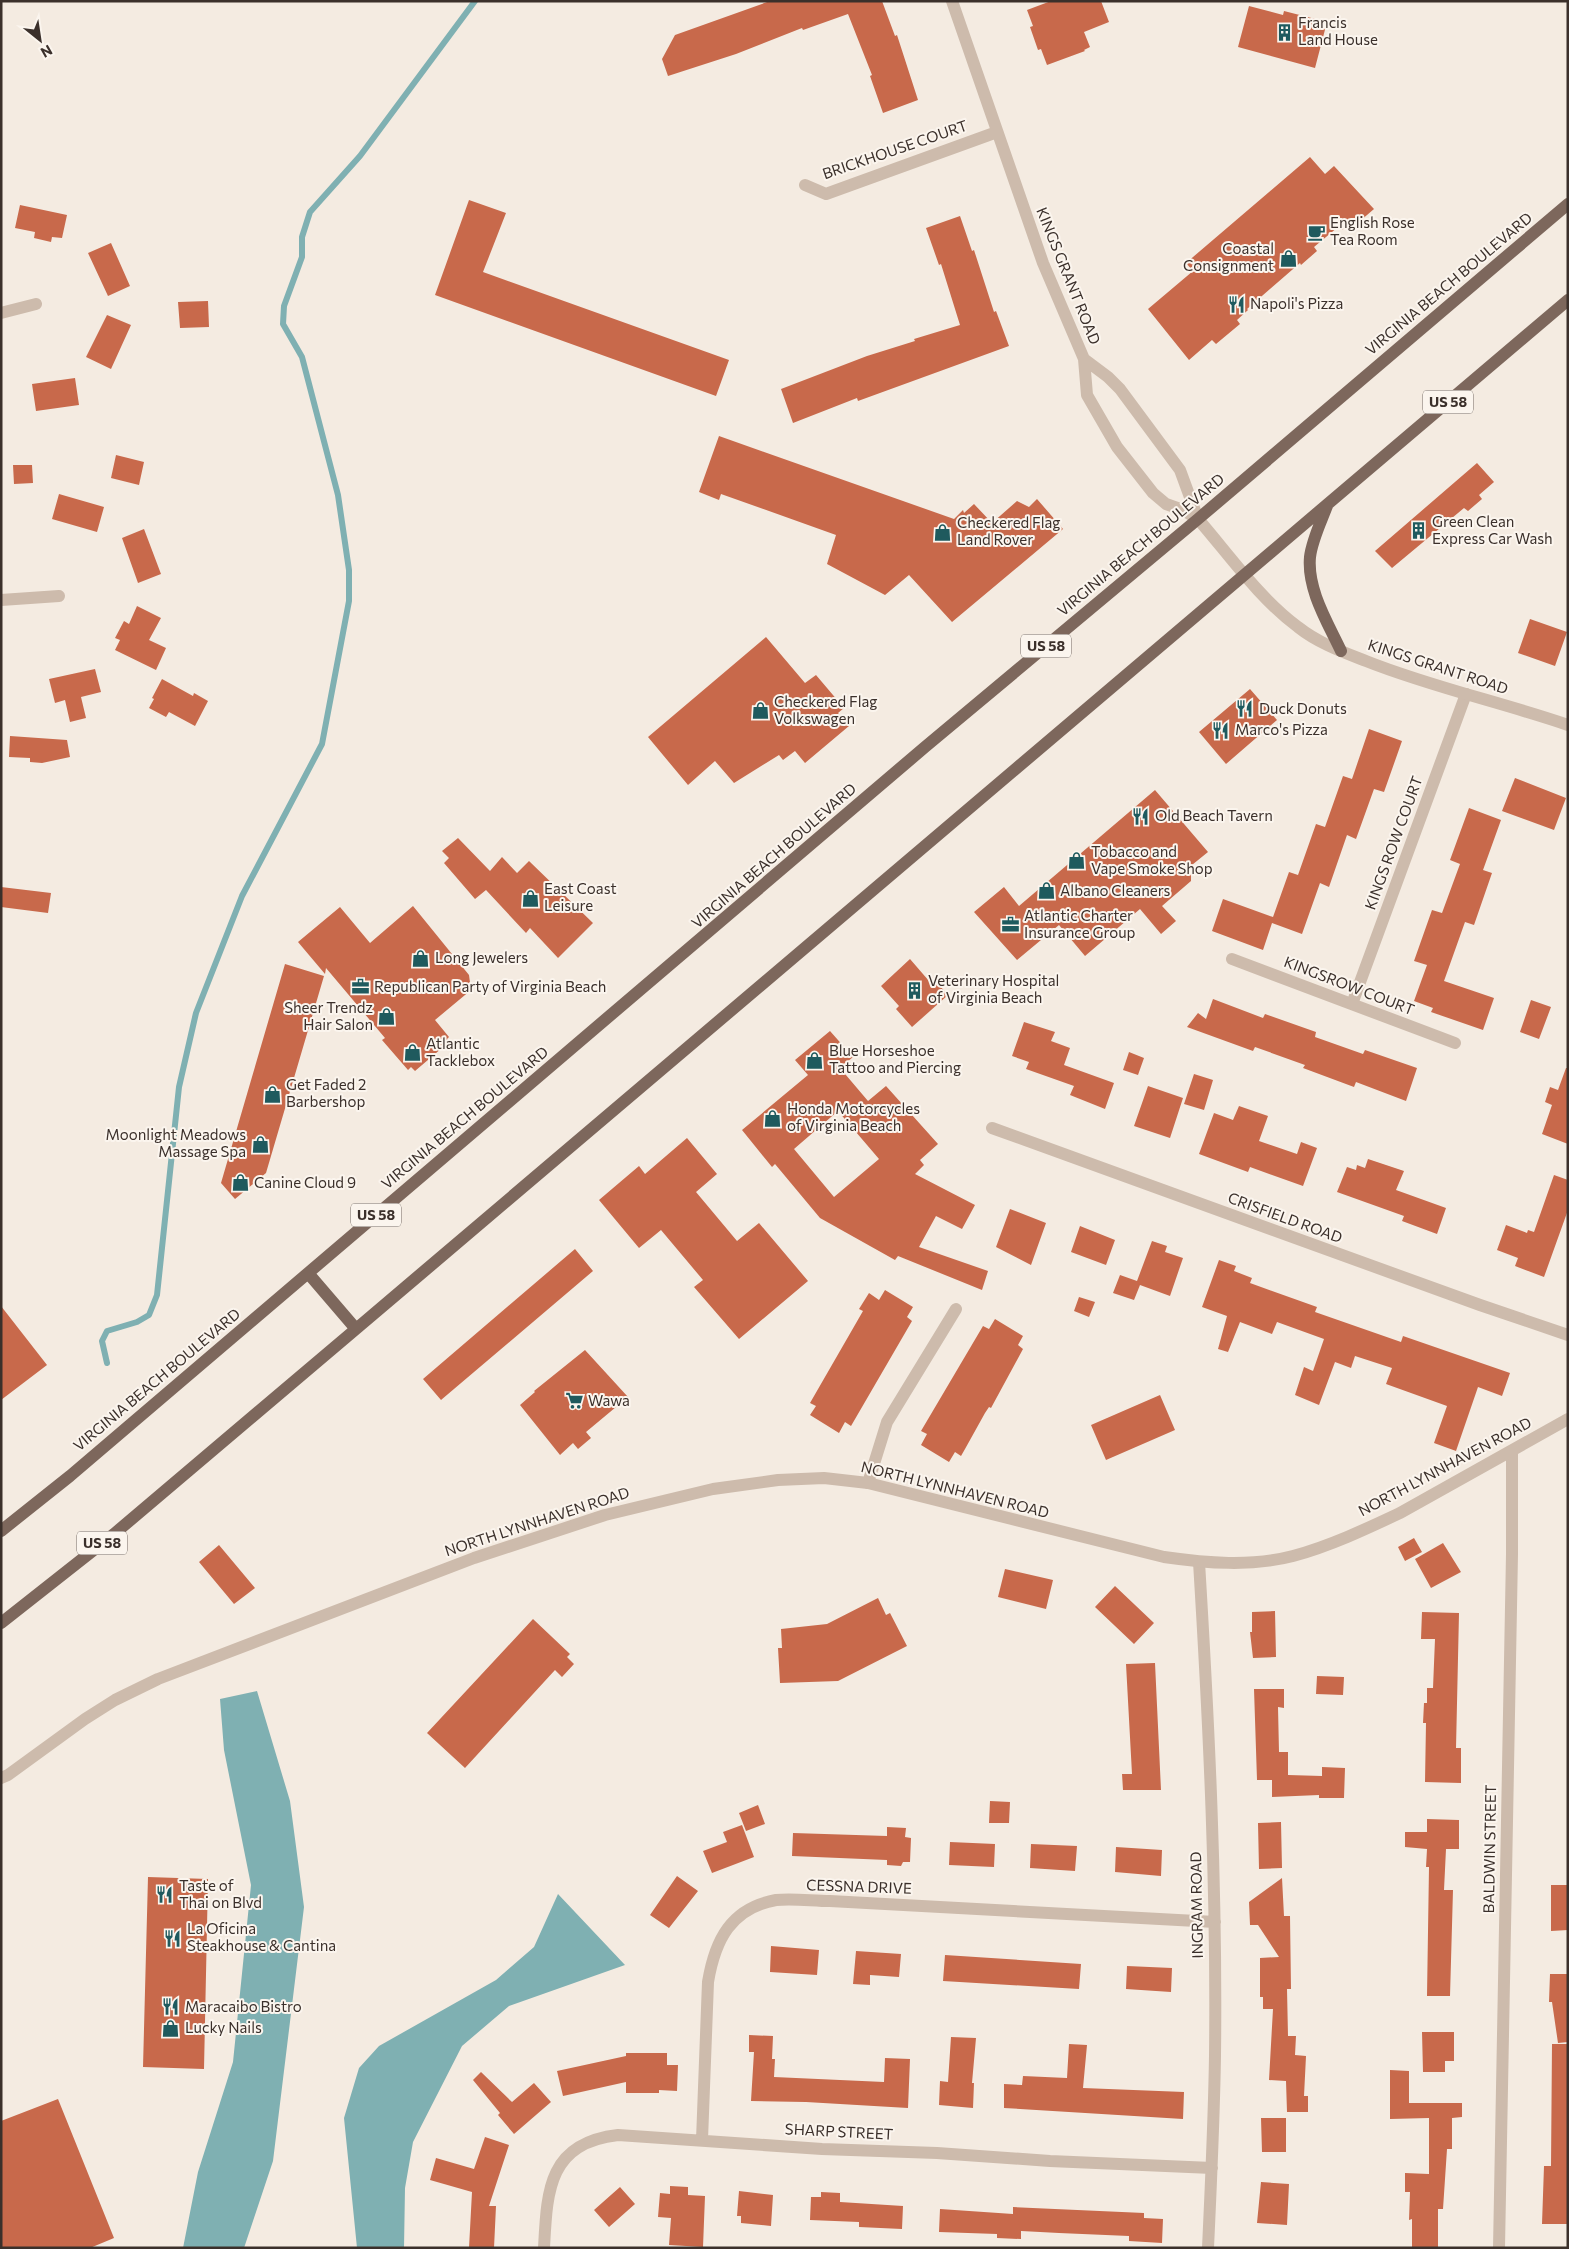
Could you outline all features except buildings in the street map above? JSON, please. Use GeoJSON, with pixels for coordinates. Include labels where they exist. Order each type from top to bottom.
{"type":"FeatureCollection","features":[{"type":"Feature","properties":{"kind":"main road","name":"VIRGINIA BEACH BOULEVARD"},"geometry":{"type":"LineString","coordinates":[[1,1531],[70,1476],[932,741],[1198,519],[1568,204]]}},
{"type":"Feature","properties":{"kind":"main road","name":"US 58"},"geometry":{"type":"LineString","coordinates":[[1,1623],[114,1534],[356,1330],[1568,300]]}},
{"type":"Feature","properties":{"kind":"main road"},"geometry":{"type":"LineString","coordinates":[[1328,504],[1314,539],[1310,556],[1310,570],[1313,587],[1323,614],[1342,652]]}},
{"type":"Feature","properties":{"kind":"main road"},"geometry":{"type":"LineString","coordinates":[[308,1273],[356,1330]]}},
{"type":"Feature","properties":{"kind":"street","name":"KINGS GRANT ROAD"},"geometry":{"type":"LineString","coordinates":[[952,1],[1043,263],[1084,359],[1087,395],[1117,447],[1157,497],[1166,504],[1183,510],[1198,519],[1269,601],[1300,629],[1342,652],[1392,672],[1568,726]]}},
{"type":"Feature","properties":{"kind":"street","name":"BRICKHOUSE COURT"},"geometry":{"type":"LineString","coordinates":[[805,185],[826,194],[997,132]]}},
{"type":"Feature","properties":{"kind":"street"},"geometry":{"type":"LineString","coordinates":[[1,313],[36,304]]}},
{"type":"Feature","properties":{"kind":"street"},"geometry":{"type":"LineString","coordinates":[[1084,359],[1108,377],[1120,389],[1180,470],[1198,519]]}},
{"type":"Feature","properties":{"kind":"street"},"geometry":{"type":"LineString","coordinates":[[1,600],[59,596]]}},
{"type":"Feature","properties":{"kind":"street","name":"KINGS ROW COURT"},"geometry":{"type":"LineString","coordinates":[[1352,1004],[1466,694]]}},
{"type":"Feature","properties":{"kind":"street","name":"KINGSROW COURT"},"geometry":{"type":"LineString","coordinates":[[1232,960],[1454,1043]]}},
{"type":"Feature","properties":{"kind":"street","name":"CRISFIELD ROAD"},"geometry":{"type":"LineString","coordinates":[[992,1128],[1471,1302],[1568,1334]]}},
{"type":"Feature","properties":{"kind":"street"},"geometry":{"type":"LineString","coordinates":[[868,1483],[887,1422],[956,1309]]}},
{"type":"Feature","properties":{"kind":"street","name":"NORTH LYNNHAVEN ROAD"},"geometry":{"type":"LineString","coordinates":[[1,1778],[8,1775],[84,1719],[115,1700],[158,1679],[474,1558],[605,1515],[713,1490],[778,1480],[824,1478],[868,1483],[1164,1557],[1199,1562],[1239,1563],[1292,1556],[1336,1541],[1400,1513],[1568,1419]]}},
{"type":"Feature","properties":{"kind":"street","name":"BALDWIN STREET"},"geometry":{"type":"LineString","coordinates":[[1499,2248],[1512,1554],[1512,1451]]}},
{"type":"Feature","properties":{"kind":"street","name":"INGRAM ROAD"},"geometry":{"type":"LineString","coordinates":[[1199,1562],[1215,1922],[1215,2056],[1208,2248]]}},
{"type":"Feature","properties":{"kind":"street","name":"CESSNA DRIVE"},"geometry":{"type":"LineString","coordinates":[[702,2140],[708,1982],[712,1959],[728,1927],[739,1916],[756,1906],[778,1900],[830,1901],[1215,1922]]}},
{"type":"Feature","properties":{"kind":"street","name":"SHARP STREET"},"geometry":{"type":"LineString","coordinates":[[544,2248],[546,2200],[553,2177],[560,2164],[570,2153],[585,2143],[603,2136],[618,2135],[822,2149],[938,2153],[1050,2161],[1212,2168]]}},
{"type":"Feature","properties":{"kind":"water"},"geometry":{"type":"Polygon","coordinates":[[[257,1691],[290,1801],[304,1907],[273,2161],[244,2248],[183,2248],[198,2172],[233,2062],[251,1885],[224,1750],[220,1699],[257,1691]]]}},
{"type":"Feature","properties":{"kind":"water"},"geometry":{"type":"Polygon","coordinates":[[[558,1894],[625,1965],[509,2006],[462,2046],[413,2142],[405,2188],[404,2248],[357,2248],[344,2118],[359,2068],[379,2046],[496,1980],[534,1947],[558,1894]]]}},
{"type":"Feature","properties":{"kind":"waterway"},"geometry":{"type":"LineString","coordinates":[[107,1363],[102,1341],[107,1331],[137,1322],[149,1315],[157,1295],[179,1087],[196,1013],[242,896],[322,744],[349,601],[349,570],[338,495],[302,357],[283,324],[284,306],[302,257],[302,237],[310,212],[360,156],[475,1]]}},
{"type":"Feature","properties":{"kind":"place","name":"Francis Land House"},"geometry":{"type":"Point","coordinates":[1284,32]}},
{"type":"Feature","properties":{"kind":"place","name":"English Rose Tea Room"},"geometry":{"type":"Point","coordinates":[1316,232]}},
{"type":"Feature","properties":{"kind":"place","name":"Coastal Consignment"},"geometry":{"type":"Point","coordinates":[1288,258]}},
{"type":"Feature","properties":{"kind":"place","name":"Napoli's Pizza"},"geometry":{"type":"Point","coordinates":[1236,304]}},
{"type":"Feature","properties":{"kind":"place","name":"Green Clean Express Car Wash"},"geometry":{"type":"Point","coordinates":[1418,531]}},
{"type":"Feature","properties":{"kind":"place","name":"Checkered Flag Land Rover"},"geometry":{"type":"Point","coordinates":[943,532]}},
{"type":"Feature","properties":{"kind":"place","name":"Duck Donuts"},"geometry":{"type":"Point","coordinates":[1245,709]}},
{"type":"Feature","properties":{"kind":"place","name":"Checkered Flag Volkswagen"},"geometry":{"type":"Point","coordinates":[760,711]}},
{"type":"Feature","properties":{"kind":"place","name":"Marco's Pizza"},"geometry":{"type":"Point","coordinates":[1221,730]}},
{"type":"Feature","properties":{"kind":"place","name":"Old Beach Tavern"},"geometry":{"type":"Point","coordinates":[1141,816]}},
{"type":"Feature","properties":{"kind":"place","name":"Tobacco and Vape Smoke Shop"},"geometry":{"type":"Point","coordinates":[1077,861]}},
{"type":"Feature","properties":{"kind":"place","name":"Albano Cleaners"},"geometry":{"type":"Point","coordinates":[1046,891]}},
{"type":"Feature","properties":{"kind":"place","name":"East Coast Leisure"},"geometry":{"type":"Point","coordinates":[530,898]}},
{"type":"Feature","properties":{"kind":"place","name":"Atlantic Charter Insurance Group"},"geometry":{"type":"Point","coordinates":[1010,925]}},
{"type":"Feature","properties":{"kind":"place","name":"Long Jewelers"},"geometry":{"type":"Point","coordinates":[421,958]}},
{"type":"Feature","properties":{"kind":"place","name":"Republican Party of Virginia Beach"},"geometry":{"type":"Point","coordinates":[360,987]}},
{"type":"Feature","properties":{"kind":"place","name":"Veterinary Hospital of Virginia Beach"},"geometry":{"type":"Point","coordinates":[914,990]}},
{"type":"Feature","properties":{"kind":"place","name":"Sheer Trendz Hair Salon"},"geometry":{"type":"Point","coordinates":[387,1017]}},
{"type":"Feature","properties":{"kind":"place","name":"Atlantic Tacklebox"},"geometry":{"type":"Point","coordinates":[412,1053]}},
{"type":"Feature","properties":{"kind":"place","name":"Blue Horseshoe Tattoo and Piercing"},"geometry":{"type":"Point","coordinates":[815,1060]}},
{"type":"Feature","properties":{"kind":"place","name":"Get Faded 2 Barbershop"},"geometry":{"type":"Point","coordinates":[272,1094]}},
{"type":"Feature","properties":{"kind":"place","name":"Honda Motorcycles of Virginia Beach"},"geometry":{"type":"Point","coordinates":[773,1118]}},
{"type":"Feature","properties":{"kind":"place","name":"Moonlight Meadows Massage Spa"},"geometry":{"type":"Point","coordinates":[260,1144]}},
{"type":"Feature","properties":{"kind":"place","name":"Canine Cloud 9"},"geometry":{"type":"Point","coordinates":[240,1183]}},
{"type":"Feature","properties":{"kind":"place","name":"Wawa"},"geometry":{"type":"Point","coordinates":[574,1401]}},
{"type":"Feature","properties":{"kind":"place","name":"Taste of Thai on Blvd"},"geometry":{"type":"Point","coordinates":[165,1895]}},
{"type":"Feature","properties":{"kind":"place","name":"La Oficina Steakhouse & Cantina"},"geometry":{"type":"Point","coordinates":[173,1938]}},
{"type":"Feature","properties":{"kind":"place","name":"Maracaibo Bistro"},"geometry":{"type":"Point","coordinates":[171,2007]}},
{"type":"Feature","properties":{"kind":"place","name":"Lucky Nails"},"geometry":{"type":"Point","coordinates":[171,2028]}}]}
